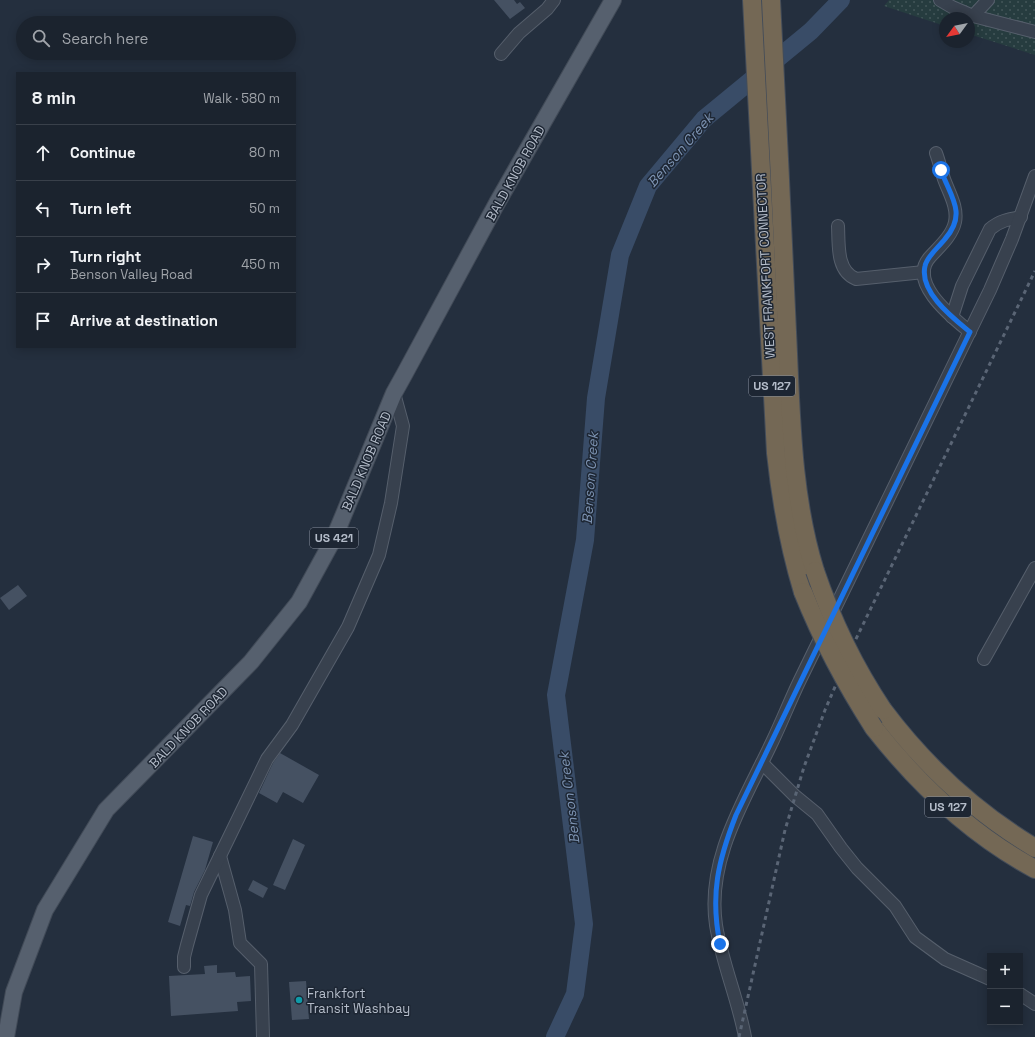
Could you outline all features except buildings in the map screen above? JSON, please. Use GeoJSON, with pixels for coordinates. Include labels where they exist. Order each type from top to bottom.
{"type":"FeatureCollection","features":[{"type":"Feature","properties":{"kind":"highway","name":"WEST FRANKFORT CONNECTOR"},"geometry":{"type":"LineString","coordinates":[[752,0],[773,416],[779,481],[788,537],[803,592],[825,644],[838,669],[874,728],[902,762],[941,801],[984,836],[1035,869]]}},
{"type":"Feature","properties":{"kind":"highway","name":"WEST FRANKFORT CONNECTOR"},"geometry":{"type":"LineString","coordinates":[[771,0],[794,456],[802,515],[815,571],[843,642],[857,669],[883,710],[909,742],[950,785],[997,823],[1035,848]]}},
{"type":"Feature","properties":{"kind":"main road","name":"BALD KNOB ROAD"},"geometry":{"type":"LineString","coordinates":[[6,1037],[14,992],[45,910],[106,810],[251,662],[298,602],[334,538],[394,394],[497,203],[613,0]]}},
{"type":"Feature","properties":{"kind":"street"},"geometry":{"type":"LineString","coordinates":[[501,54],[519,33],[547,9],[554,0]]}},
{"type":"Feature","properties":{"kind":"street"},"geometry":{"type":"LineString","coordinates":[[940,0],[964,12]]}},
{"type":"Feature","properties":{"kind":"street"},"geometry":{"type":"LineString","coordinates":[[975,14],[988,0]]}},
{"type":"Feature","properties":{"kind":"street"},"geometry":{"type":"LineString","coordinates":[[975,17],[1035,32]]}},
{"type":"Feature","properties":{"kind":"street"},"geometry":{"type":"LineString","coordinates":[[936,153],[956,211],[955,222],[948,236],[929,258],[925,265],[924,276],[930,292],[938,303],[970,332]]}},
{"type":"Feature","properties":{"kind":"street"},"geometry":{"type":"LineString","coordinates":[[745,1037],[738,1006],[720,944],[714,904],[716,882],[727,837],[799,682],[970,332],[1021,217],[1035,176]]}},
{"type":"Feature","properties":{"kind":"street"},"geometry":{"type":"LineString","coordinates":[[952,317],[962,286],[990,229],[1004,220],[1021,217]]}},
{"type":"Feature","properties":{"kind":"street"},"geometry":{"type":"LineString","coordinates":[[838,226],[840,258],[849,276],[856,280],[924,272]]}},
{"type":"Feature","properties":{"kind":"street"},"geometry":{"type":"LineString","coordinates":[[184,967],[184,957],[201,895],[267,759],[292,725],[348,627],[379,555],[391,503],[402,426],[394,394]]}},
{"type":"Feature","properties":{"kind":"street"},"geometry":{"type":"LineString","coordinates":[[984,659],[1035,568]]}},
{"type":"Feature","properties":{"kind":"street"},"geometry":{"type":"LineString","coordinates":[[762,763],[794,796],[817,814],[857,868],[895,906],[915,936],[945,959],[987,977]]}},
{"type":"Feature","properties":{"kind":"street"},"geometry":{"type":"LineString","coordinates":[[220,856],[235,910],[240,943],[261,964],[263,1037]]}},
{"type":"Feature","properties":{"kind":"street"},"geometry":{"type":"LineString","coordinates":[[1023,996],[1035,1004]]}},
{"type":"Feature","properties":{"kind":"green space"},"geometry":{"type":"Polygon","coordinates":[[[889,0],[1035,0],[1035,55],[975,36],[975,12],[939,12],[939,24],[884,6],[889,0]]]}},
{"type":"Feature","properties":{"kind":"waterway","name":"Benson Creek"},"geometry":{"type":"LineString","coordinates":[[555,1037],[575,994],[584,924],[556,695],[585,540],[596,398],[620,255],[648,186],[704,119],[811,31],[841,0]]}},
{"type":"Feature","properties":{"kind":"railway"},"geometry":{"type":"LineString","coordinates":[[739,1037],[785,830],[804,767],[825,710],[854,643],[1035,271]]}},
{"type":"Feature","properties":{"kind":"place","name":"Frankfort Transit Washbay"},"geometry":{"type":"Point","coordinates":[299,1000]}},
{"type":"Feature","properties":{"kind":"route"},"geometry":{"type":"LineString","coordinates":[[720,944],[714,904],[716,882],[727,837],[747,791],[774,739],[799,682],[970,332],[948,314],[938,303],[930,292],[924,276],[925,265],[929,258],[948,236],[955,222],[956,211],[941,170]]}}]}
